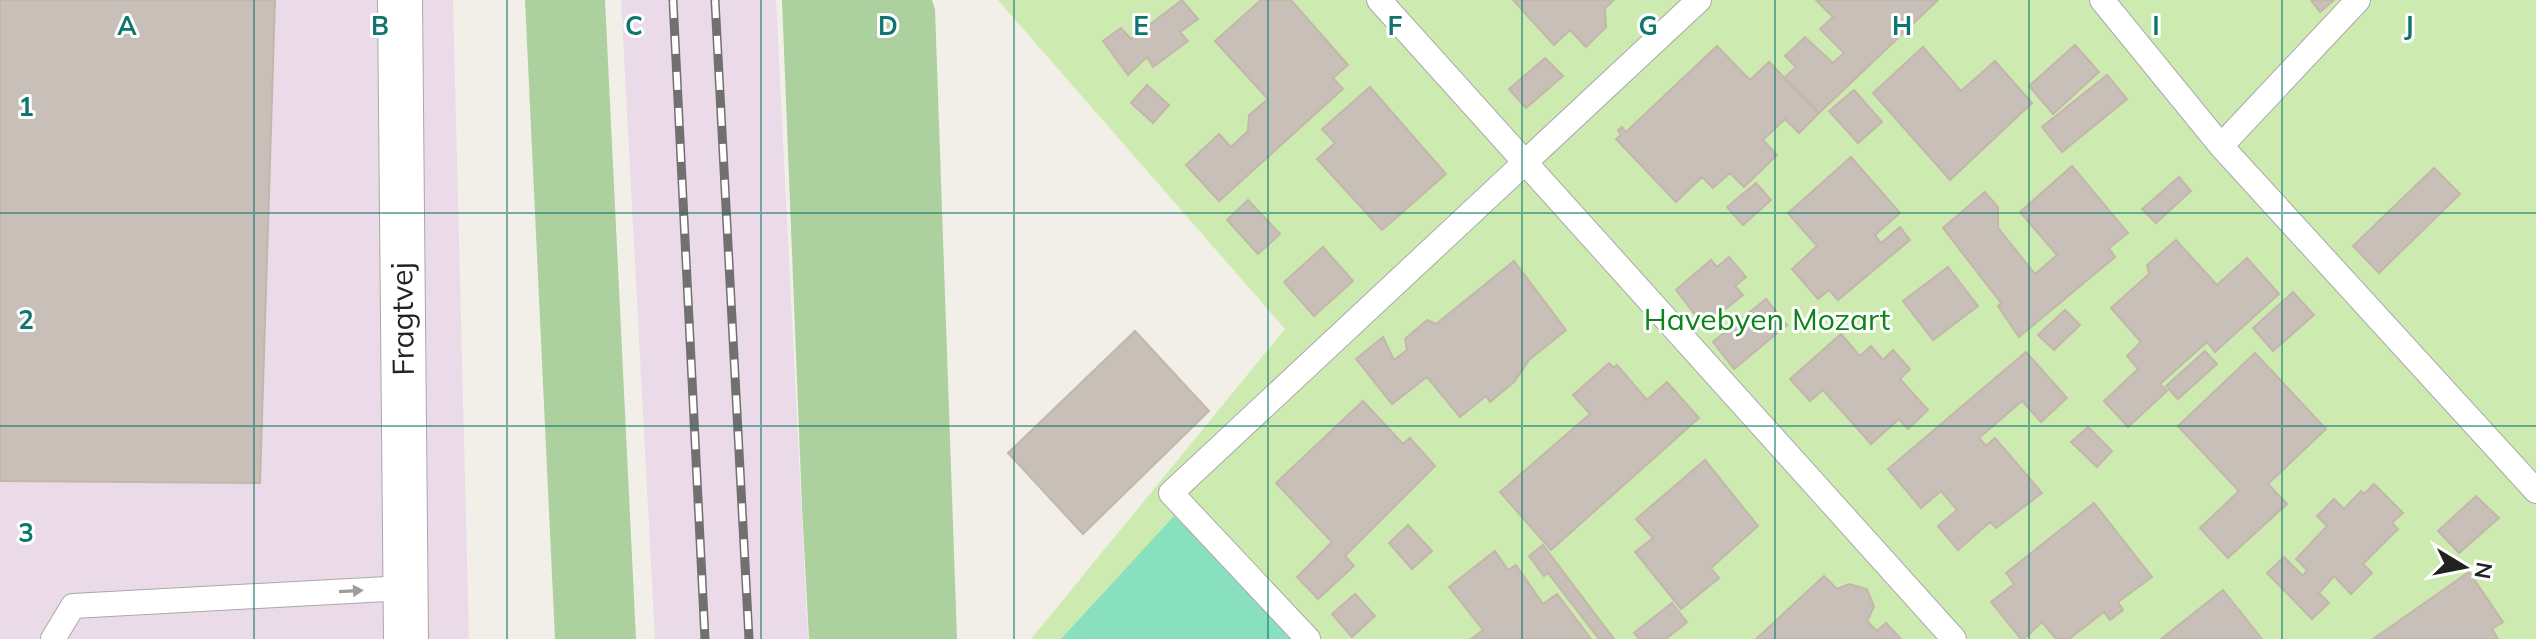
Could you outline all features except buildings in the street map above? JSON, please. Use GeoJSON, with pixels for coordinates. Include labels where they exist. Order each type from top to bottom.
{"type":"FeatureCollection","features":[{"type":"Feature","properties":{"kind":"street","name":"Fragtvej"},"geometry":{"type":"LineString","coordinates":[[400,0],[406,639]]}},
{"type":"Feature","properties":{"kind":"lane"},"geometry":{"type":"LineString","coordinates":[[1379,0],[1954,639]]}},
{"type":"Feature","properties":{"kind":"lane"},"geometry":{"type":"LineString","coordinates":[[1308,639],[1171,493],[1699,0]]}},
{"type":"Feature","properties":{"kind":"lane"},"geometry":{"type":"LineString","coordinates":[[2102,0],[2221,146],[2536,491]]}},
{"type":"Feature","properties":{"kind":"lane"},"geometry":{"type":"LineString","coordinates":[[2221,146],[2358,0]]}},
{"type":"Feature","properties":{"kind":"lane"},"geometry":{"type":"LineString","coordinates":[[53,639],[73,606],[405,588]]}},
{"type":"Feature","properties":{"kind":"shaded area"},"geometry":{"type":"Polygon","coordinates":[[[0,0],[453,0],[469,639],[0,639],[0,0]]]}},
{"type":"Feature","properties":{"kind":"shaded area"},"geometry":{"type":"Polygon","coordinates":[[[621,0],[776,0],[808,639],[655,639],[621,0]]]}},
{"type":"Feature","properties":{"kind":"green space"},"geometry":{"type":"Polygon","coordinates":[[[525,0],[605,0],[636,639],[555,639],[525,0]]]}},
{"type":"Feature","properties":{"kind":"green space"},"geometry":{"type":"Polygon","coordinates":[[[782,0],[932,0],[935,9],[957,639],[809,639],[782,0]]]}},
{"type":"Feature","properties":{"kind":"green space","name":"Havebyen Mozart"},"geometry":{"type":"Polygon","coordinates":[[[998,0],[2536,0],[2536,639],[1031,639],[1285,329],[998,0]]]}},
{"type":"Feature","properties":{"kind":"green space"},"geometry":{"type":"Polygon","coordinates":[[[1174,516],[1302,639],[1061,639],[1174,516]]]}},
{"type":"Feature","properties":{"kind":"railway"},"geometry":{"type":"LineString","coordinates":[[673,0],[705,639]]}},
{"type":"Feature","properties":{"kind":"railway"},"geometry":{"type":"LineString","coordinates":[[715,0],[749,639]]}}]}
